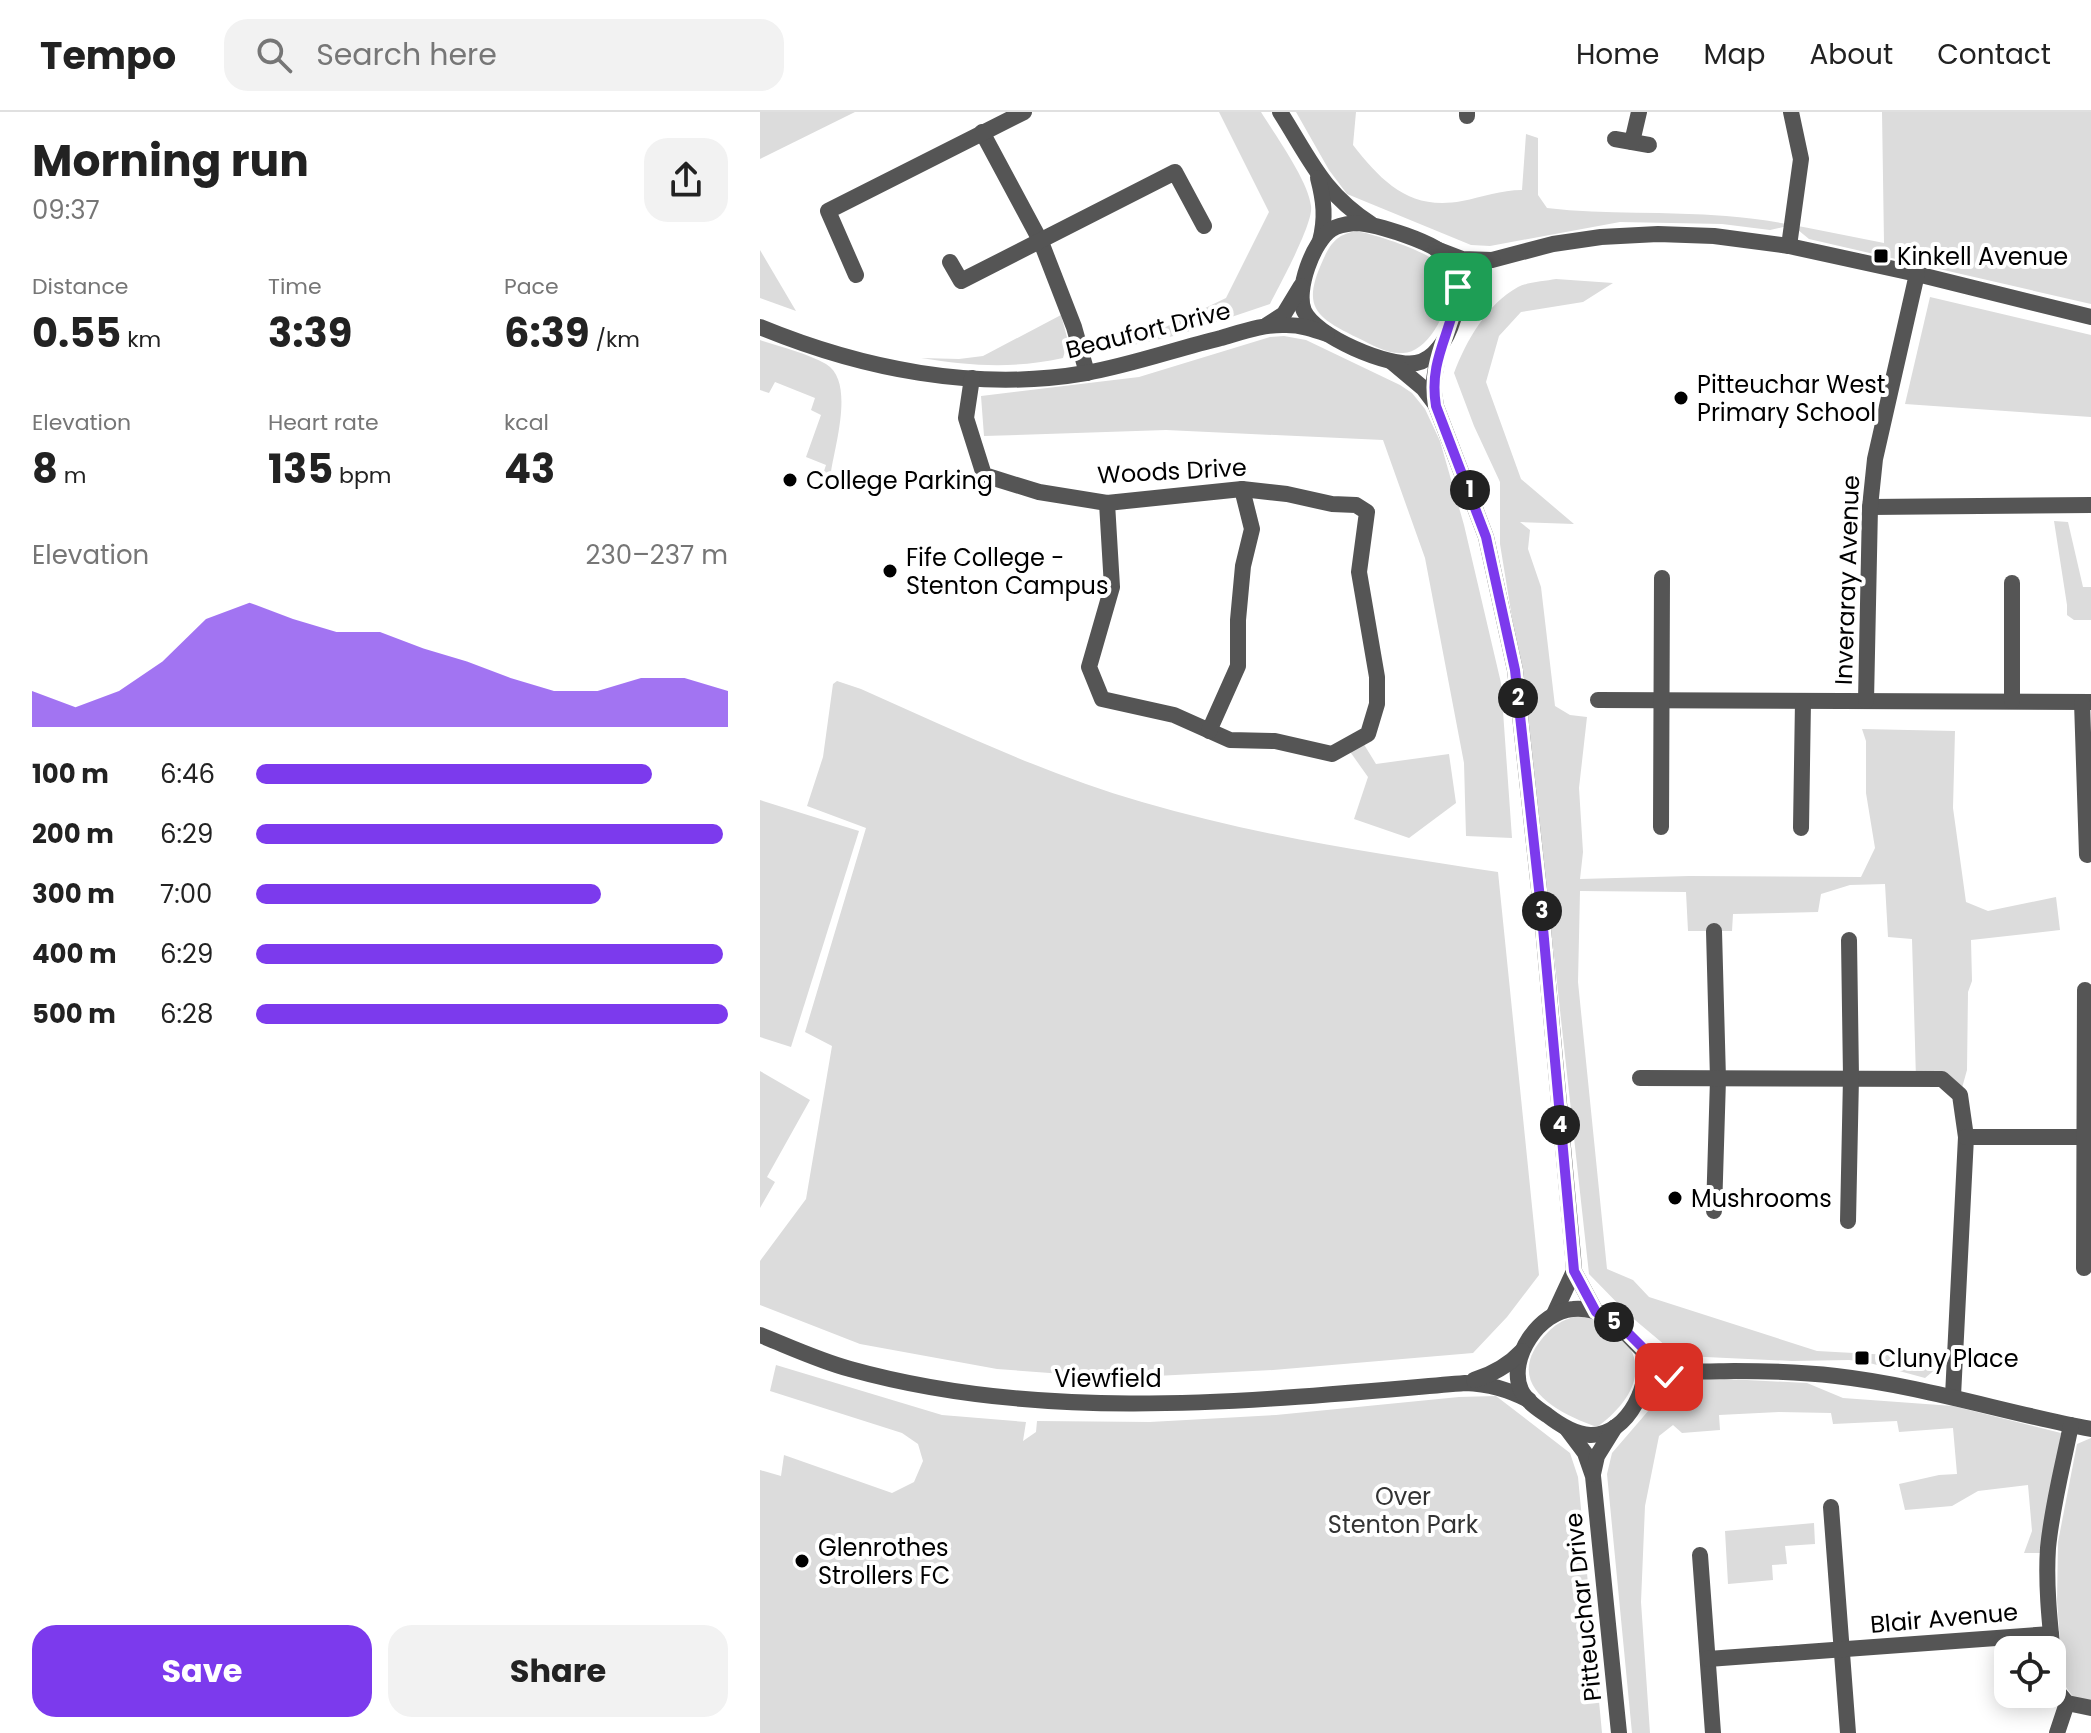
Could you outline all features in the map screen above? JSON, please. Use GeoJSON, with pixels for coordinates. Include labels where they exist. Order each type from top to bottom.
{"type":"FeatureCollection","features":[{"type":"Feature","properties":{"kind":"street"},"geometry":{"type":"LineString","coordinates":[[856,275],[828,211],[1024,112]]}},
{"type":"Feature","properties":{"kind":"street"},"geometry":{"type":"LineString","coordinates":[[1280,112],[1317,176],[1345,206],[1371,224],[1462,259],[1492,260],[1553,244],[1631,235],[1714,236],[1789,246],[2091,317]]}},
{"type":"Feature","properties":{"kind":"street"},"geometry":{"type":"LineString","coordinates":[[1632,142],[1639,112]]}},
{"type":"Feature","properties":{"kind":"street"},"geometry":{"type":"LineString","coordinates":[[1789,246],[1801,159],[1791,112]]}},
{"type":"Feature","properties":{"kind":"street"},"geometry":{"type":"LineString","coordinates":[[982,132],[1041,242],[1074,327],[1087,373]]}},
{"type":"Feature","properties":{"kind":"street"},"geometry":{"type":"LineString","coordinates":[[1615,139],[1649,145]]}},
{"type":"Feature","properties":{"kind":"street"},"geometry":{"type":"LineString","coordinates":[[950,262],[961,281],[1175,172],[1204,226]]}},
{"type":"Feature","properties":{"kind":"street"},"geometry":{"type":"LineString","coordinates":[[1317,176],[1325,221],[1303,282],[1301,301],[1312,324],[1327,334],[1389,360],[1417,363],[1429,357],[1439,348],[1449,330],[1458,287],[1449,259],[1436,249]]}},
{"type":"Feature","properties":{"kind":"street"},"geometry":{"type":"LineString","coordinates":[[1319,243],[1332,229],[1341,225],[1371,224]]}},
{"type":"Feature","properties":{"kind":"street"},"geometry":{"type":"LineString","coordinates":[[1457,300],[1475,273],[1492,260]]}},
{"type":"Feature","properties":{"kind":"street","name":"Inveraray Avenue"},"geometry":{"type":"LineString","coordinates":[[1866,701],[1870,507],[1875,459],[1917,274]]}},
{"type":"Feature","properties":{"kind":"street","name":"Beaufort Drive"},"geometry":{"type":"LineString","coordinates":[[760,327],[857,362],[918,374],[1031,379],[1087,373],[1266,325],[1284,314],[1303,282]]}},
{"type":"Feature","properties":{"kind":"street","name":"Beaufort Drive"},"geometry":{"type":"LineString","coordinates":[[1266,325],[1304,326],[1327,334]]}},
{"type":"Feature","properties":{"kind":"street"},"geometry":{"type":"LineString","coordinates":[[1439,348],[1433,386],[1436,406],[1486,537],[1515,670],[1542,917],[1574,1271],[1596,1312]]}},
{"type":"Feature","properties":{"kind":"street"},"geometry":{"type":"LineString","coordinates":[[1389,360],[1423,388],[1436,406]]}},
{"type":"Feature","properties":{"kind":"street","name":"Woods Drive"},"geometry":{"type":"LineString","coordinates":[[972,378],[966,418],[984,475],[1039,492],[1107,503],[1242,489],[1356,505],[1367,512],[1359,572],[1377,677],[1377,704],[1368,734],[1332,754],[1275,741],[1230,740],[1209,731]]}},
{"type":"Feature","properties":{"kind":"street"},"geometry":{"type":"LineString","coordinates":[[1107,503],[1112,587],[1089,667],[1102,699],[1174,715],[1209,731],[1238,666],[1241,593],[1252,529],[1242,489]]}},
{"type":"Feature","properties":{"kind":"street"},"geometry":{"type":"LineString","coordinates":[[1870,507],[2091,505]]}},
{"type":"Feature","properties":{"kind":"street"},"geometry":{"type":"LineString","coordinates":[[1661,827],[1662,578]]}},
{"type":"Feature","properties":{"kind":"street"},"geometry":{"type":"LineString","coordinates":[[2012,583],[2012,701]]}},
{"type":"Feature","properties":{"kind":"street","name":"Inveraray Avenue"},"geometry":{"type":"LineString","coordinates":[[1598,700],[2087,702],[2087,855]]}},
{"type":"Feature","properties":{"kind":"street","name":"Inveraray Avenue"},"geometry":{"type":"LineString","coordinates":[[1801,828],[1803,701]]}},
{"type":"Feature","properties":{"kind":"street"},"geometry":{"type":"LineString","coordinates":[[1714,931],[1718,1079],[1714,1211]]}},
{"type":"Feature","properties":{"kind":"street"},"geometry":{"type":"LineString","coordinates":[[1848,1221],[1851,1077],[1849,940]]}},
{"type":"Feature","properties":{"kind":"street"},"geometry":{"type":"LineString","coordinates":[[2084,1268],[2088,1137],[2085,990]]}},
{"type":"Feature","properties":{"kind":"street"},"geometry":{"type":"LineString","coordinates":[[1640,1078],[1942,1079],[1960,1095],[1966,1137],[1953,1396]]}},
{"type":"Feature","properties":{"kind":"street"},"geometry":{"type":"LineString","coordinates":[[1966,1137],[2088,1137]]}},
{"type":"Feature","properties":{"kind":"street"},"geometry":{"type":"LineString","coordinates":[[1554,1314],[1574,1271]]}},
{"type":"Feature","properties":{"kind":"street"},"geometry":{"type":"LineString","coordinates":[[1643,1349],[1646,1370],[1640,1395],[1631,1411],[1604,1433],[1591,1435],[1566,1428],[1529,1400],[1521,1390],[1518,1373],[1524,1349],[1533,1333],[1554,1314],[1575,1308],[1596,1312],[1618,1324],[1666,1367],[1809,1373],[1953,1396],[2091,1429]]}},
{"type":"Feature","properties":{"kind":"street","name":"Viewfield"},"geometry":{"type":"LineString","coordinates":[[760,1335],[848,1369],[961,1393],[1024,1400],[1096,1404],[1281,1399],[1465,1383],[1505,1388],[1529,1400]]}},
{"type":"Feature","properties":{"kind":"street","name":"Viewfield"},"geometry":{"type":"LineString","coordinates":[[1465,1383],[1500,1369],[1524,1349]]}},
{"type":"Feature","properties":{"kind":"street"},"geometry":{"type":"LineString","coordinates":[[1640,1395],[1665,1378],[1686,1370]]}},
{"type":"Feature","properties":{"kind":"street","name":"Blair Avenue"},"geometry":{"type":"LineString","coordinates":[[2067,1703],[2056,1685],[2048,1551],[2071,1425]]}},
{"type":"Feature","properties":{"kind":"street","name":"Pitteuchar Drive"},"geometry":{"type":"LineString","coordinates":[[1593,1476],[1597,1456],[1615,1426]]}},
{"type":"Feature","properties":{"kind":"street","name":"Pitteuchar Drive"},"geometry":{"type":"LineString","coordinates":[[1566,1428],[1585,1453],[1593,1476],[1619,1733]]}},
{"type":"Feature","properties":{"kind":"street","name":"Blair Avenue"},"geometry":{"type":"LineString","coordinates":[[1831,1507],[1848,1733]]}},
{"type":"Feature","properties":{"kind":"street"},"geometry":{"type":"LineString","coordinates":[[1700,1555],[1713,1733]]}},
{"type":"Feature","properties":{"kind":"street","name":"Blair Avenue"},"geometry":{"type":"LineString","coordinates":[[1708,1659],[2051,1634]]}},
{"type":"Feature","properties":{"kind":"street"},"geometry":{"type":"LineString","coordinates":[[2057,1733],[2067,1703],[2091,1708]]}},
{"type":"Feature","properties":{"kind":"green space"},"geometry":{"type":"Polygon","coordinates":[[[760,112],[855,112],[760,159],[760,112]]]}},
{"type":"Feature","properties":{"kind":"green space"},"geometry":{"type":"Polygon","coordinates":[[[1219,112],[1261,112],[1309,196],[1310,214],[1302,240],[1270,304],[1178,335],[1124,347],[1226,298],[1269,212],[1219,112]]]}},
{"type":"Feature","properties":{"kind":"green space"},"geometry":{"type":"Polygon","coordinates":[[[1296,112],[1356,112],[1353,145],[1387,182],[1399,191],[1427,202],[1462,201],[1522,190],[1526,134],[1538,138],[1538,195],[1547,208],[1766,220],[1805,227],[1884,243],[1882,112],[2091,112],[2091,304],[1809,239],[1792,225],[1770,230],[1722,224],[1620,222],[1490,246],[1471,245],[1347,194],[1329,170],[1296,112]]]}},
{"type":"Feature","properties":{"kind":"green space"},"geometry":{"type":"Polygon","coordinates":[[[1357,231],[1418,251],[1445,270],[1448,294],[1440,321],[1424,343],[1414,350],[1397,353],[1380,348],[1332,324],[1316,309],[1313,289],[1326,254],[1340,237],[1357,231]]]}},
{"type":"Feature","properties":{"kind":"green space"},"geometry":{"type":"Polygon","coordinates":[[[760,250],[796,311],[760,298],[760,250]]]}},
{"type":"Feature","properties":{"kind":"green space"},"geometry":{"type":"Polygon","coordinates":[[[1556,279],[1613,283],[1583,302],[1521,312],[1499,336],[1486,382],[1521,479],[1574,524],[1520,522],[1530,530],[1528,549],[1541,587],[1555,706],[1570,715],[1587,717],[1579,788],[1583,852],[1580,879],[1861,877],[1875,848],[1866,793],[1866,741],[1862,729],[1955,731],[1953,808],[1966,902],[1988,911],[2056,897],[2060,930],[1971,940],[1967,1070],[1960,1095],[1942,1079],[1916,1079],[1912,939],[1888,937],[1885,884],[1850,885],[1821,894],[1818,912],[1733,914],[1732,931],[1688,931],[1686,892],[1580,891],[1578,982],[1607,1269],[1633,1280],[1649,1297],[1817,1351],[1927,1357],[1943,1363],[1925,1378],[1849,1360],[1684,1356],[1666,1346],[1629,1315],[1589,1274],[1527,710],[1500,544],[1500,482],[1454,373],[1471,336],[1497,303],[1522,285],[1556,279]]]}},
{"type":"Feature","properties":{"kind":"green space"},"geometry":{"type":"Polygon","coordinates":[[[1930,297],[2091,335],[2091,417],[1905,404],[1930,297]]]}},
{"type":"Feature","properties":{"kind":"green space"},"geometry":{"type":"Polygon","coordinates":[[[1061,315],[1068,341],[1063,358],[992,365],[921,358],[983,356],[1061,315]]]}},
{"type":"Feature","properties":{"kind":"green space"},"geometry":{"type":"Polygon","coordinates":[[[1270,337],[1306,340],[1412,393],[1425,409],[1440,441],[1464,525],[1501,683],[1512,838],[1466,836],[1464,763],[1425,558],[1383,440],[1166,430],[984,436],[981,396],[1139,377],[1270,337]]]}},
{"type":"Feature","properties":{"kind":"green space"},"geometry":{"type":"Polygon","coordinates":[[[760,340],[811,357],[835,372],[840,384],[841,414],[831,472],[823,474],[826,465],[806,457],[821,415],[811,410],[815,398],[775,382],[769,393],[760,390],[760,340]]]}},
{"type":"Feature","properties":{"kind":"green space"},"geometry":{"type":"Polygon","coordinates":[[[2054,521],[2068,522],[2083,587],[2091,587],[2091,620],[2074,620],[2067,615],[2054,521]]]}},
{"type":"Feature","properties":{"kind":"green space"},"geometry":{"type":"Polygon","coordinates":[[[837,681],[1035,765],[1142,802],[1274,834],[1498,872],[1539,1275],[1507,1317],[1473,1353],[1273,1370],[1117,1378],[997,1369],[860,1344],[760,1305],[760,1261],[806,1199],[832,1046],[805,1032],[866,828],[807,806],[823,757],[833,684],[837,681]]]}},
{"type":"Feature","properties":{"kind":"green space"},"geometry":{"type":"Polygon","coordinates":[[[1360,738],[1376,764],[1449,754],[1456,803],[1409,838],[1354,819],[1368,777],[1346,746],[1360,738]]]}},
{"type":"Feature","properties":{"kind":"green space"},"geometry":{"type":"Polygon","coordinates":[[[760,800],[859,831],[791,1047],[760,1037],[760,800]]]}},
{"type":"Feature","properties":{"kind":"green space"},"geometry":{"type":"Polygon","coordinates":[[[760,1071],[810,1100],[767,1177],[775,1182],[760,1208],[760,1071]]]}},
{"type":"Feature","properties":{"kind":"green space"},"geometry":{"type":"Polygon","coordinates":[[[1584,1315],[1606,1325],[1621,1337],[1636,1365],[1634,1381],[1627,1396],[1615,1412],[1597,1427],[1553,1406],[1532,1384],[1529,1371],[1531,1356],[1546,1334],[1560,1323],[1584,1315]]]}},
{"type":"Feature","properties":{"kind":"green space","name":"Over Stenton Park"},"geometry":{"type":"Polygon","coordinates":[[[776,1365],[942,1415],[1026,1422],[1023,1441],[1036,1432],[1037,1421],[1150,1422],[1276,1415],[1496,1396],[1570,1453],[1578,1477],[1602,1733],[760,1733],[760,1470],[781,1476],[784,1455],[892,1493],[914,1482],[923,1461],[918,1444],[902,1433],[770,1391],[776,1365]]]}},
{"type":"Feature","properties":{"kind":"green space"},"geometry":{"type":"Polygon","coordinates":[[[1689,1377],[1807,1383],[1843,1398],[1953,1406],[2061,1433],[2043,1553],[2024,1553],[2032,1531],[2028,1485],[1978,1491],[1952,1506],[1905,1510],[1899,1484],[1957,1474],[1953,1428],[1899,1432],[1897,1421],[1833,1424],[1831,1413],[1779,1412],[1719,1415],[1720,1430],[1682,1433],[1673,1425],[1659,1436],[1645,1506],[1641,1602],[1650,1733],[1632,1733],[1607,1474],[1612,1453],[1668,1388],[1689,1377]]]}},
{"type":"Feature","properties":{"kind":"green space"},"geometry":{"type":"Polygon","coordinates":[[[2091,1438],[2091,1705],[2076,1701],[2066,1687],[2066,1636],[2060,1636],[2057,1600],[2058,1542],[2077,1444],[2091,1438]]]}},
{"type":"Feature","properties":{"kind":"green space"},"geometry":{"type":"Polygon","coordinates":[[[1814,1523],[1815,1544],[1785,1546],[1787,1564],[1772,1565],[1773,1580],[1728,1584],[1725,1531],[1814,1523]]]}},
{"type":"Feature","properties":{"kind":"place","name":"Kinkell Avenue"},"geometry":{"type":"Point","coordinates":[1881,256]}},
{"type":"Feature","properties":{"kind":"place","name":"Pitteuchar West Primary School"},"geometry":{"type":"Point","coordinates":[1681,398]}},
{"type":"Feature","properties":{"kind":"place","name":"College Parking"},"geometry":{"type":"Point","coordinates":[790,480]}},
{"type":"Feature","properties":{"kind":"place","name":"Fife College - Stenton Campus"},"geometry":{"type":"Point","coordinates":[890,571]}},
{"type":"Feature","properties":{"kind":"place","name":"Mushrooms"},"geometry":{"type":"Point","coordinates":[1675,1198]}},
{"type":"Feature","properties":{"kind":"place","name":"Cluny Place"},"geometry":{"type":"Point","coordinates":[1862,1358]}},
{"type":"Feature","properties":{"kind":"place","name":"Glenrothes Strollers FC"},"geometry":{"type":"Point","coordinates":[802,1561]}},
{"type":"Feature","properties":{"kind":"route"},"geometry":{"type":"LineString","coordinates":[[1458,287],[1453,318],[1439,348],[1433,386],[1436,406],[1486,537],[1515,670],[1542,917],[1574,1271],[1596,1312],[1625,1330],[1655,1360],[1666,1367],[1686,1370],[1669,1377]]}}]}
